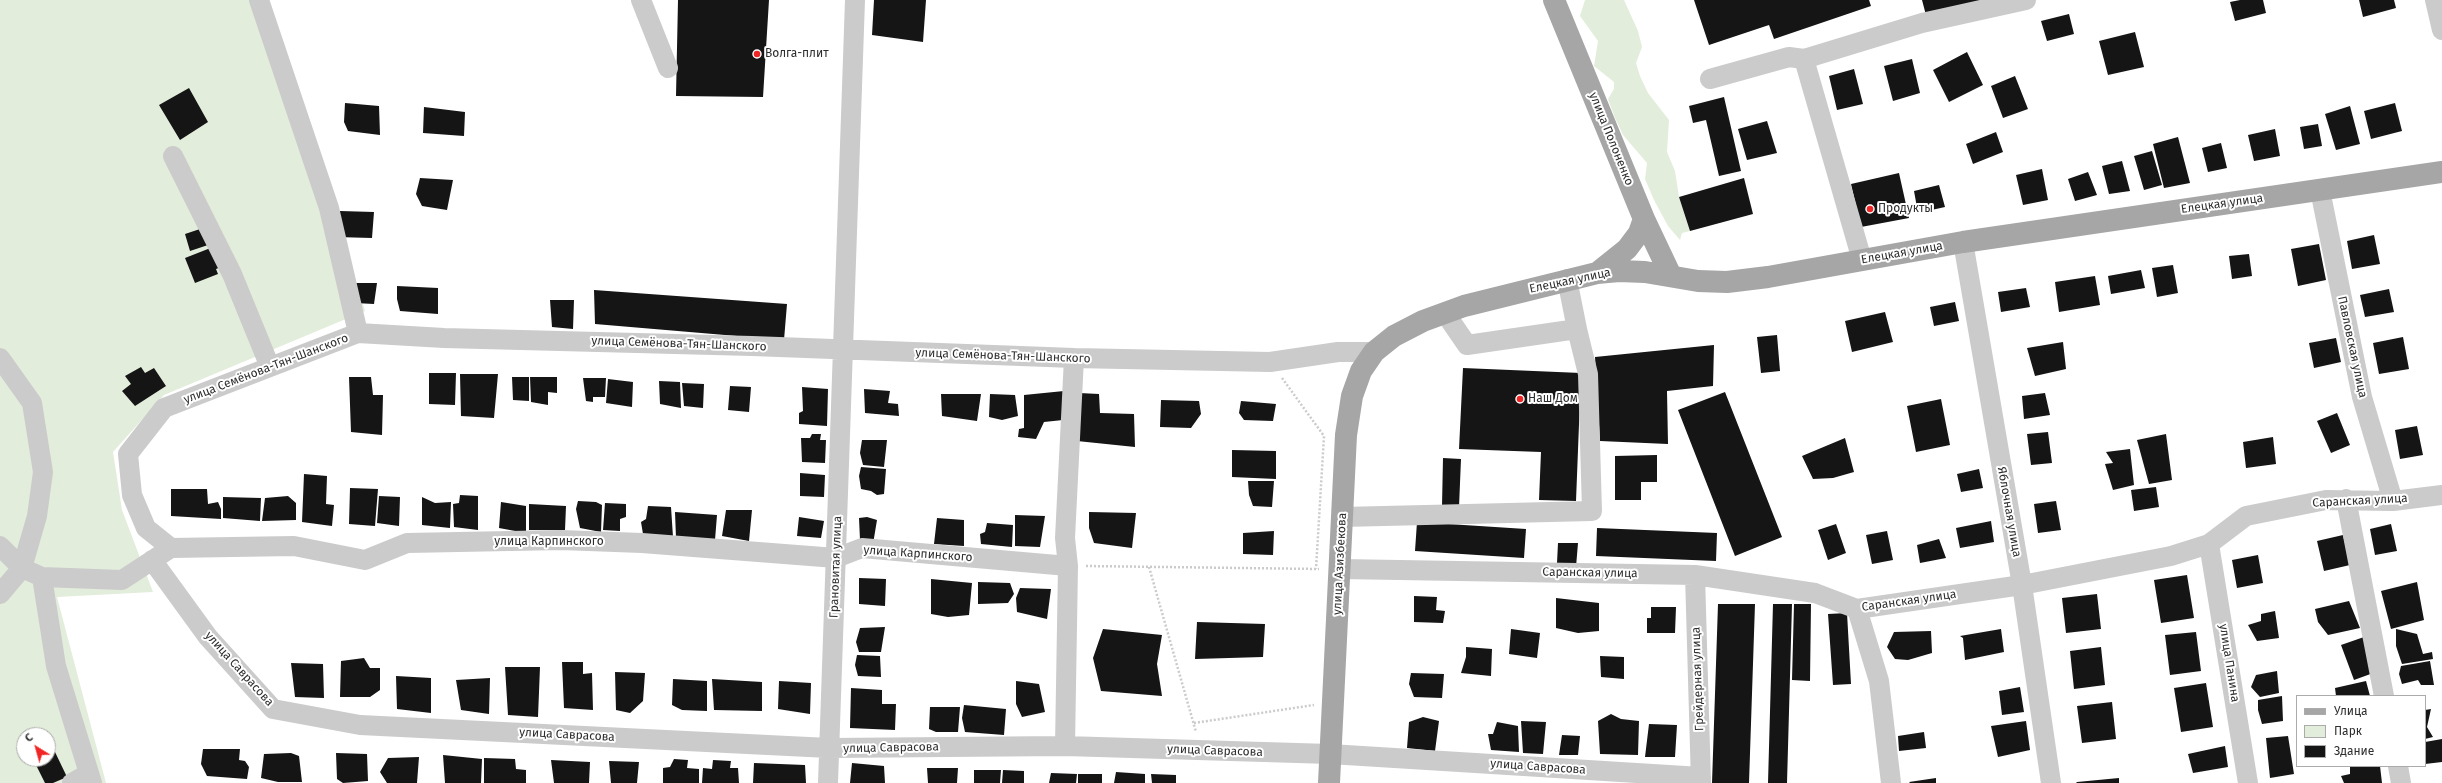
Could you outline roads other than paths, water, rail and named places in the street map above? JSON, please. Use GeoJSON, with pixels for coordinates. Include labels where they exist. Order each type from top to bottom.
{"type":"FeatureCollection","features":[{"type":"Feature","properties":{"kind":"main road","name":"улица Полоненко"},"geometry":{"type":"LineString","coordinates":[[1554,0],[1644,219],[1671,276]]}},
{"type":"Feature","properties":{"kind":"main road","name":"Елецкая улица"},"geometry":{"type":"LineString","coordinates":[[1374,352],[1394,336],[1423,321],[1446,313],[1567,279],[1597,273],[1646,272],[1698,281],[1727,282],[1768,277],[1963,242],[2442,172]]}},
{"type":"Feature","properties":{"kind":"main road"},"geometry":{"type":"LineString","coordinates":[[1597,273],[1627,249],[1639,233],[1644,219]]}},
{"type":"Feature","properties":{"kind":"main road","name":"улица Азизбекова"},"geometry":{"type":"LineString","coordinates":[[1329,783],[1346,436],[1352,396],[1361,371],[1374,352]]}},
{"type":"Feature","properties":{"kind":"street"},"geometry":{"type":"LineString","coordinates":[[259,0],[330,208],[358,333]]}},
{"type":"Feature","properties":{"kind":"street"},"geometry":{"type":"LineString","coordinates":[[641,0],[668,68]]}},
{"type":"Feature","properties":{"kind":"street","name":"Грановитая улица"},"geometry":{"type":"LineString","coordinates":[[828,783],[855,0]]}},
{"type":"Feature","properties":{"kind":"street"},"geometry":{"type":"LineString","coordinates":[[1710,79],[1788,57],[1804,59],[1922,23],[2026,0]]}},
{"type":"Feature","properties":{"kind":"street"},"geometry":{"type":"LineString","coordinates":[[2435,0],[2442,30]]}},
{"type":"Feature","properties":{"kind":"street"},"geometry":{"type":"LineString","coordinates":[[1804,59],[1862,260]]}},
{"type":"Feature","properties":{"kind":"street"},"geometry":{"type":"LineString","coordinates":[[173,156],[232,274],[270,367]]}},
{"type":"Feature","properties":{"kind":"street","name":"Павловская улица"},"geometry":{"type":"LineString","coordinates":[[2320,190],[2362,397],[2393,501]]}},
{"type":"Feature","properties":{"kind":"street","name":"Яблочная улица"},"geometry":{"type":"LineString","coordinates":[[1963,242],[2022,585],[2051,783]]}},
{"type":"Feature","properties":{"kind":"street"},"geometry":{"type":"LineString","coordinates":[[1342,517],[1592,511],[1588,374],[1567,279]]}},
{"type":"Feature","properties":{"kind":"street"},"geometry":{"type":"LineString","coordinates":[[1446,313],[1467,345],[1577,329]]}},
{"type":"Feature","properties":{"kind":"street","name":"улица Семёнова-Тян-Шанского"},"geometry":{"type":"LineString","coordinates":[[171,548],[146,528],[132,495],[128,454],[164,408],[358,333],[444,338],[1074,358],[1270,362],[1338,352],[1374,352]]}},
{"type":"Feature","properties":{"kind":"street"},"geometry":{"type":"LineString","coordinates":[[0,358],[32,403],[43,472],[37,516],[22,568],[0,594]]}},
{"type":"Feature","properties":{"kind":"street"},"geometry":{"type":"LineString","coordinates":[[1065,746],[1068,566],[1065,538],[1074,358]]}},
{"type":"Feature","properties":{"kind":"street","name":"Саранская улица"},"geometry":{"type":"LineString","coordinates":[[1340,569],[1696,575],[1816,593],[1857,608],[2022,585],[2171,556],[2209,544],[2246,516],[2326,500],[2346,499],[2393,501],[2442,495]]}},
{"type":"Feature","properties":{"kind":"street"},"geometry":{"type":"LineString","coordinates":[[2346,499],[2384,695]]}},
{"type":"Feature","properties":{"kind":"street","name":"улица Карпинского"},"geometry":{"type":"LineString","coordinates":[[171,548],[294,546],[365,560],[407,543],[562,540],[642,543],[836,558],[862,548],[1068,566]]}},
{"type":"Feature","properties":{"kind":"street","name":"улица Панина"},"geometry":{"type":"LineString","coordinates":[[2209,544],[2248,783]]}},
{"type":"Feature","properties":{"kind":"street"},"geometry":{"type":"LineString","coordinates":[[0,546],[22,568],[42,578],[122,580],[171,548]]}},
{"type":"Feature","properties":{"kind":"street","name":"улица Саврасова"},"geometry":{"type":"LineString","coordinates":[[152,560],[208,637],[273,709],[360,725],[829,748],[1065,746],[1330,754],[1701,780]]}},
{"type":"Feature","properties":{"kind":"street","name":"Грейдерная улица"},"geometry":{"type":"LineString","coordinates":[[1696,575],[1701,780]]}},
{"type":"Feature","properties":{"kind":"street"},"geometry":{"type":"LineString","coordinates":[[42,578],[56,666],[84,780]]}},
{"type":"Feature","properties":{"kind":"street"},"geometry":{"type":"LineString","coordinates":[[1857,608],[1879,681],[1891,783]]}},
{"type":"Feature","properties":{"kind":"street"},"geometry":{"type":"LineString","coordinates":[[2398,767],[2401,783]]}},
{"type":"Feature","properties":{"kind":"place","name":"Волга-плит"},"geometry":{"type":"Point","coordinates":[757,54]}},
{"type":"Feature","properties":{"kind":"place","name":"Продукты"},"geometry":{"type":"Point","coordinates":[1870,209]}},
{"type":"Feature","properties":{"kind":"place","name":"Наш Дом"},"geometry":{"type":"Point","coordinates":[1520,399]}}]}
